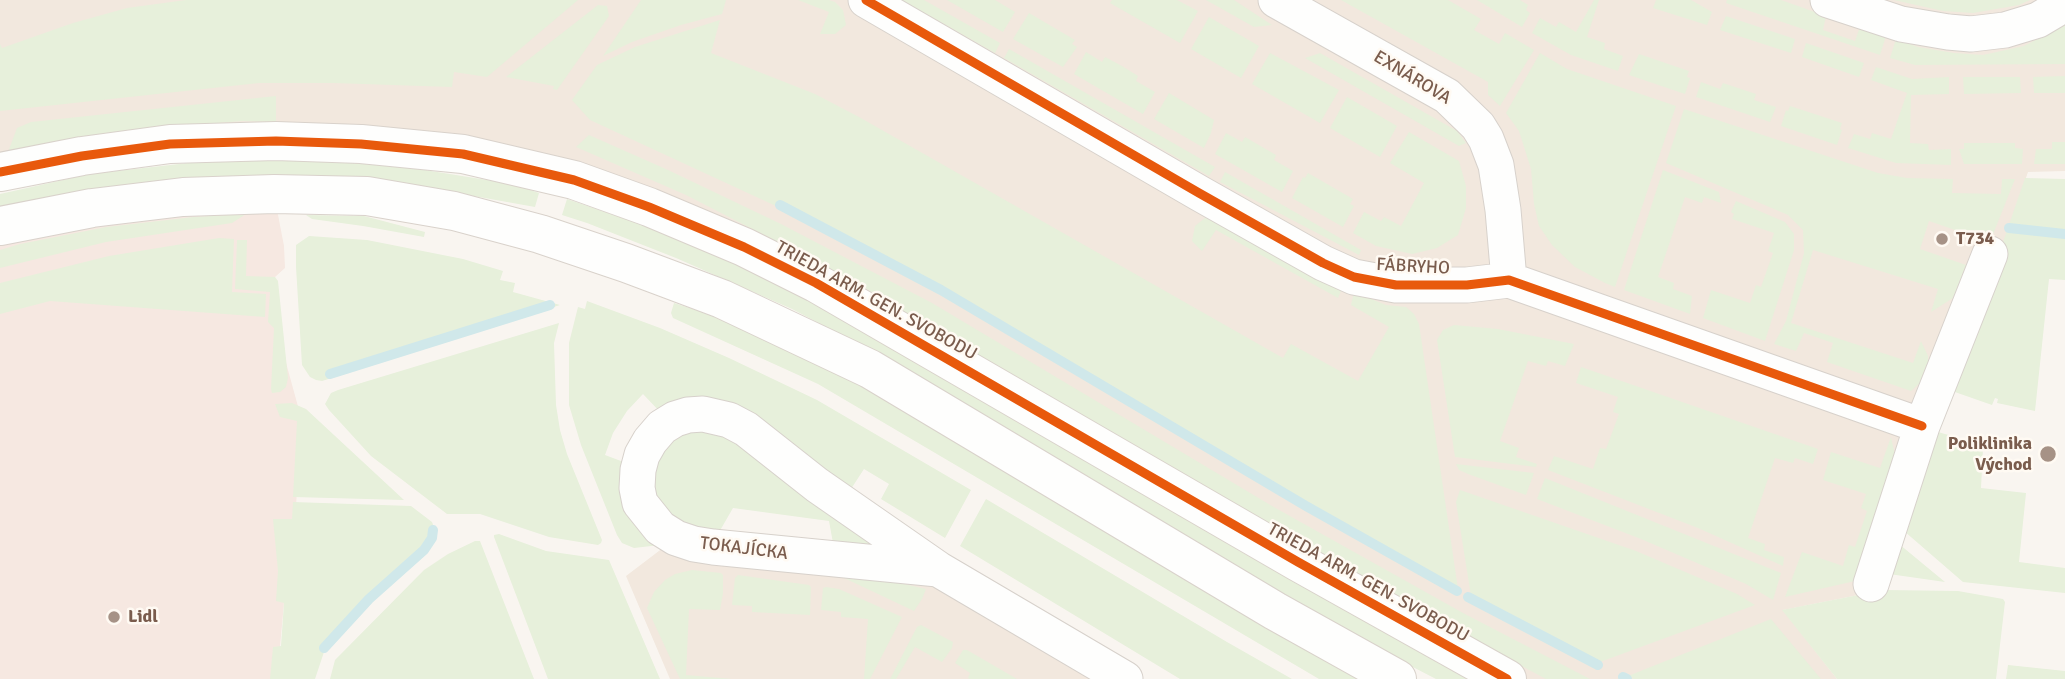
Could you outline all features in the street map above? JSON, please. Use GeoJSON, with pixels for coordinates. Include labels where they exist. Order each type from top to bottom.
{"type":"FeatureCollection","features":[{"type":"Feature","properties":{"kind":"street","name":"FÁBRYHO"},"geometry":{"type":"LineString","coordinates":[[866,0],[1199,193],[1323,263],[1354,277],[1396,285],[1467,285],[1509,279],[1922,426]]}},
{"type":"Feature","properties":{"kind":"street","name":"EXNÁROVA"},"geometry":{"type":"LineString","coordinates":[[1276,0],[1447,96],[1478,126],[1496,165],[1509,279]]}},
{"type":"Feature","properties":{"kind":"street"},"geometry":{"type":"LineString","coordinates":[[1828,0],[1901,24],[1972,34],[2026,24],[2065,4]]}},
{"type":"Feature","properties":{"kind":"street","name":"TRIEDA ARM. GEN. SVOBODU"},"geometry":{"type":"LineString","coordinates":[[0,172],[82,156],[170,144],[276,141],[361,144],[463,154],[574,180],[649,207],[744,247],[816,283],[1286,555],[1507,679]]}},
{"type":"Feature","properties":{"kind":"street"},"geometry":{"type":"LineString","coordinates":[[0,226],[92,208],[183,197],[314,195],[367,196],[454,211],[540,234],[722,299],[870,369],[1275,611],[1397,679]]}},
{"type":"Feature","properties":{"kind":"street"},"geometry":{"type":"LineString","coordinates":[[1871,584],[1922,426],[1990,254]]}},
{"type":"Feature","properties":{"kind":"street","name":"TOKAJÍCKA"},"geometry":{"type":"LineString","coordinates":[[938,569],[713,547],[676,538],[660,527],[640,503],[636,488],[642,455],[662,427],[675,419],[703,414],[729,420],[746,429],[817,485],[938,569],[1125,679]]}},
{"type":"Feature","properties":{"kind":"shaded area"},"geometry":{"type":"Polygon","coordinates":[[[0,0],[2065,0],[2065,171],[2028,172],[1884,590],[1783,610],[1837,679],[1507,679],[649,207],[361,144],[0,172],[0,0]]]}},
{"type":"Feature","properties":{"kind":"shaded area"},"geometry":{"type":"Polygon","coordinates":[[[274,194],[284,246],[285,268],[275,277],[277,330],[302,421],[295,520],[277,679],[0,679],[0,226],[274,194]]]}},
{"type":"Feature","properties":{"kind":"shaded area"},"geometry":{"type":"Polygon","coordinates":[[[676,538],[938,569],[1125,679],[670,679],[626,576],[676,538]]]}},
{"type":"Feature","properties":{"kind":"green space"},"geometry":{"type":"Polygon","coordinates":[[[186,0],[578,0],[487,77],[454,72],[452,87],[259,83],[0,111],[0,44],[2,48],[73,23],[127,8],[186,0]]]}},
{"type":"Feature","properties":{"kind":"green space"},"geometry":{"type":"Polygon","coordinates":[[[641,0],[726,0],[722,14],[632,42],[603,56],[641,0]]]}},
{"type":"Feature","properties":{"kind":"green space"},"geometry":{"type":"Polygon","coordinates":[[[798,0],[835,2],[843,10],[846,25],[835,34],[820,34],[829,12],[798,0]]]}},
{"type":"Feature","properties":{"kind":"green space"},"geometry":{"type":"Polygon","coordinates":[[[902,0],[924,0],[1000,43],[995,53],[902,0]]]}},
{"type":"Feature","properties":{"kind":"green space"},"geometry":{"type":"Polygon","coordinates":[[[947,0],[995,0],[1015,12],[1003,32],[947,0]]]}},
{"type":"Feature","properties":{"kind":"green space"},"geometry":{"type":"Polygon","coordinates":[[[1112,0],[1177,0],[1198,11],[1180,43],[1110,3],[1112,0]]]}},
{"type":"Feature","properties":{"kind":"green space"},"geometry":{"type":"Polygon","coordinates":[[[1206,0],[1234,0],[1272,25],[1254,27],[1206,0]]]}},
{"type":"Feature","properties":{"kind":"green space"},"geometry":{"type":"Polygon","coordinates":[[[1341,0],[1448,0],[1481,19],[1474,30],[1499,44],[1505,33],[1534,50],[1500,106],[1488,95],[1488,82],[1341,0]]]}},
{"type":"Feature","properties":{"kind":"green space"},"geometry":{"type":"Polygon","coordinates":[[[1477,0],[1520,0],[1528,5],[1526,10],[1530,13],[1522,27],[1477,0]]]}},
{"type":"Feature","properties":{"kind":"green space"},"geometry":{"type":"Polygon","coordinates":[[[1594,0],[1599,0],[1587,37],[1605,43],[1604,49],[1623,56],[1618,71],[1571,55],[1532,33],[1540,18],[1556,27],[1559,22],[1576,32],[1594,0]]]}},
{"type":"Feature","properties":{"kind":"green space"},"geometry":{"type":"Polygon","coordinates":[[[1656,0],[1691,0],[1712,12],[1707,25],[1653,8],[1656,0]]]}},
{"type":"Feature","properties":{"kind":"green space"},"geometry":{"type":"Polygon","coordinates":[[[1727,0],[1781,0],[1826,16],[1823,30],[1855,41],[1860,27],[1886,36],[1880,55],[1726,3],[1727,0]]]}},
{"type":"Feature","properties":{"kind":"green space"},"geometry":{"type":"Polygon","coordinates":[[[1894,0],[2030,0],[2019,5],[1973,13],[1943,11],[1894,0]]]}},
{"type":"Feature","properties":{"kind":"green space"},"geometry":{"type":"Polygon","coordinates":[[[598,5],[607,6],[609,16],[557,90],[553,89],[554,86],[506,77],[598,5]]]}},
{"type":"Feature","properties":{"kind":"green space"},"geometry":{"type":"Polygon","coordinates":[[[1029,13],[1075,40],[1072,44],[1077,47],[1063,67],[1013,39],[1029,13]]]}},
{"type":"Feature","properties":{"kind":"green space"},"geometry":{"type":"Polygon","coordinates":[[[1726,16],[1795,39],[1791,53],[1720,30],[1726,16]]]}},
{"type":"Feature","properties":{"kind":"green space"},"geometry":{"type":"Polygon","coordinates":[[[1209,17],[1259,46],[1241,78],[1191,49],[1209,17]]]}},
{"type":"Feature","properties":{"kind":"green space"},"geometry":{"type":"Polygon","coordinates":[[[720,20],[711,53],[815,94],[859,117],[1283,358],[1291,344],[1358,381],[1389,327],[1351,305],[1354,292],[1386,305],[1406,307],[1414,314],[1419,324],[1458,589],[1307,504],[943,287],[781,203],[778,207],[590,120],[572,100],[597,65],[635,47],[720,20]]]}},
{"type":"Feature","properties":{"kind":"green space"},"geometry":{"type":"Polygon","coordinates":[[[2065,25],[2065,64],[1915,65],[1890,58],[1896,39],[1918,47],[1983,55],[2024,46],[2065,25]]]}},
{"type":"Feature","properties":{"kind":"green space"},"geometry":{"type":"Polygon","coordinates":[[[1806,43],[1864,63],[1859,77],[1802,57],[1806,43]]]}},
{"type":"Feature","properties":{"kind":"green space"},"geometry":{"type":"Polygon","coordinates":[[[1009,49],[1215,167],[1209,176],[1004,58],[1009,49]]]}},
{"type":"Feature","properties":{"kind":"green space"},"geometry":{"type":"Polygon","coordinates":[[[1086,52],[1102,62],[1105,57],[1122,66],[1138,76],[1136,81],[1155,92],[1143,114],[1074,74],[1086,52]]]}},
{"type":"Feature","properties":{"kind":"green space"},"geometry":{"type":"Polygon","coordinates":[[[1270,53],[1339,90],[1320,123],[1252,84],[1270,53]]]}},
{"type":"Feature","properties":{"kind":"green space"},"geometry":{"type":"Polygon","coordinates":[[[1320,53],[1457,131],[1466,143],[1459,146],[1305,58],[1320,53]]]}},
{"type":"Feature","properties":{"kind":"green space"},"geometry":{"type":"Polygon","coordinates":[[[1540,53],[1567,69],[1676,106],[1615,287],[1575,267],[1552,245],[1539,226],[1531,169],[1519,131],[1506,113],[1540,53]]]}},
{"type":"Feature","properties":{"kind":"green space"},"geometry":{"type":"Polygon","coordinates":[[[1639,54],[1689,71],[1687,77],[1690,78],[1685,94],[1629,75],[1639,54]]]}},
{"type":"Feature","properties":{"kind":"green space"},"geometry":{"type":"Polygon","coordinates":[[[1876,67],[1912,79],[1949,77],[1949,94],[1911,95],[1910,143],[1928,144],[1929,150],[1951,149],[1951,165],[1896,163],[1848,148],[1854,134],[1870,139],[1872,133],[1891,139],[1907,93],[1871,80],[1876,67]]]}},
{"type":"Feature","properties":{"kind":"green space"},"geometry":{"type":"Polygon","coordinates":[[[2065,76],[2065,93],[2034,93],[2033,77],[2065,76]]]}},
{"type":"Feature","properties":{"kind":"green space"},"geometry":{"type":"Polygon","coordinates":[[[1963,77],[2020,77],[2021,93],[1964,94],[1963,77]]]}},
{"type":"Feature","properties":{"kind":"green space"},"geometry":{"type":"Polygon","coordinates":[[[1701,82],[1720,89],[1723,83],[1756,94],[1754,100],[1776,107],[1770,122],[1696,97],[1701,82]]]}},
{"type":"Feature","properties":{"kind":"green space"},"geometry":{"type":"Polygon","coordinates":[[[1169,93],[1214,120],[1204,148],[1154,119],[1169,93]]]}},
{"type":"Feature","properties":{"kind":"green space"},"geometry":{"type":"Polygon","coordinates":[[[276,96],[276,122],[243,121],[152,128],[8,152],[17,128],[31,122],[276,96]]]}},
{"type":"Feature","properties":{"kind":"green space"},"geometry":{"type":"Polygon","coordinates":[[[1347,97],[1397,126],[1380,157],[1330,128],[1347,97]]]}},
{"type":"Feature","properties":{"kind":"green space"},"geometry":{"type":"Polygon","coordinates":[[[1790,106],[1842,123],[1837,145],[1781,126],[1790,106]]]}},
{"type":"Feature","properties":{"kind":"green space"},"geometry":{"type":"Polygon","coordinates":[[[1684,109],[1878,173],[1907,178],[1953,179],[1952,193],[2001,194],[2002,179],[2015,179],[1990,242],[1929,221],[1920,249],[1966,265],[1953,298],[1931,312],[1938,289],[1813,250],[1791,323],[1913,363],[1921,341],[1928,356],[1928,370],[1911,391],[1827,362],[1833,343],[1804,333],[1796,351],[1774,344],[1786,321],[1804,253],[1803,230],[1788,215],[1666,163],[1684,109]]]}},
{"type":"Feature","properties":{"kind":"green space"},"geometry":{"type":"Polygon","coordinates":[[[1409,132],[1459,161],[1466,186],[1466,208],[1458,235],[1437,248],[1412,254],[1376,246],[1353,233],[1364,212],[1381,221],[1384,217],[1401,226],[1424,183],[1390,163],[1409,132]]]}},
{"type":"Feature","properties":{"kind":"green space"},"geometry":{"type":"Polygon","coordinates":[[[1226,133],[1242,142],[1245,137],[1276,155],[1274,160],[1293,171],[1282,192],[1215,154],[1226,133]]]}},
{"type":"Feature","properties":{"kind":"green space"},"geometry":{"type":"Polygon","coordinates":[[[589,135],[781,224],[932,303],[1272,506],[1463,613],[1590,679],[1546,679],[1445,625],[918,321],[854,281],[686,195],[576,147],[589,135]]]}},
{"type":"Feature","properties":{"kind":"green space"},"geometry":{"type":"Polygon","coordinates":[[[2052,142],[2065,142],[2065,164],[2034,164],[2036,149],[2052,149],[2052,142]]]}},
{"type":"Feature","properties":{"kind":"green space"},"geometry":{"type":"Polygon","coordinates":[[[1964,143],[2015,143],[2015,148],[2023,149],[2022,164],[1964,164],[1959,149],[1964,149],[1964,143]]]}},
{"type":"Feature","properties":{"kind":"green space"},"geometry":{"type":"Polygon","coordinates":[[[215,160],[324,161],[406,167],[512,184],[539,193],[535,207],[401,183],[0,210],[0,194],[90,174],[215,160]]]}},
{"type":"Feature","properties":{"kind":"green space"},"geometry":{"type":"Polygon","coordinates":[[[1663,170],[1719,192],[1721,203],[1704,197],[1702,203],[1685,197],[1658,277],[1674,283],[1673,289],[1692,296],[1690,314],[1624,290],[1663,170]]]}},
{"type":"Feature","properties":{"kind":"green space"},"geometry":{"type":"Polygon","coordinates":[[[1225,172],[1361,250],[1359,255],[1220,182],[1225,172]]]}},
{"type":"Feature","properties":{"kind":"green space"},"geometry":{"type":"Polygon","coordinates":[[[1308,173],[1353,199],[1350,204],[1354,206],[1343,227],[1292,198],[1308,173]]]}},
{"type":"Feature","properties":{"kind":"green space"},"geometry":{"type":"Polygon","coordinates":[[[2025,178],[2065,179],[2065,280],[2049,279],[2035,411],[1997,403],[1998,399],[1995,398],[1992,405],[1952,391],[2025,178]]]}},
{"type":"Feature","properties":{"kind":"green space"},"geometry":{"type":"Polygon","coordinates":[[[567,199],[649,227],[785,286],[1100,467],[1238,550],[1467,679],[1436,679],[1407,664],[1273,588],[878,354],[792,309],[676,258],[562,215],[567,199]]]}},
{"type":"Feature","properties":{"kind":"green space"},"geometry":{"type":"Polygon","coordinates":[[[1736,201],[1785,222],[1794,234],[1794,250],[1765,341],[1703,318],[1711,290],[1750,303],[1756,285],[1761,287],[1773,253],[1768,251],[1774,233],[1732,219],[1734,214],[1731,212],[1736,201]]]}},
{"type":"Feature","properties":{"kind":"green space"},"geometry":{"type":"Polygon","coordinates":[[[246,214],[232,223],[106,242],[0,268],[0,250],[20,244],[106,227],[246,214]]]}},
{"type":"Feature","properties":{"kind":"green space"},"geometry":{"type":"Polygon","coordinates":[[[306,215],[364,216],[425,232],[424,237],[312,219],[306,215]]]}},
{"type":"Feature","properties":{"kind":"green space"},"geometry":{"type":"Polygon","coordinates":[[[1205,218],[1219,220],[1343,286],[1338,298],[1216,230],[1202,251],[1192,241],[1195,226],[1205,218]]]}},
{"type":"Feature","properties":{"kind":"green space"},"geometry":{"type":"Polygon","coordinates":[[[309,236],[367,240],[463,259],[503,271],[500,280],[515,283],[513,292],[560,305],[322,381],[316,380],[310,377],[302,365],[296,267],[296,245],[309,236]]]}},
{"type":"Feature","properties":{"kind":"green space"},"geometry":{"type":"Polygon","coordinates":[[[219,238],[234,239],[232,292],[266,294],[265,317],[50,301],[0,314],[0,283],[109,256],[219,238]]]}},
{"type":"Feature","properties":{"kind":"green space"},"geometry":{"type":"Polygon","coordinates":[[[237,240],[247,240],[246,276],[275,277],[278,281],[288,378],[286,387],[280,392],[272,393],[271,389],[274,328],[268,322],[270,292],[235,289],[237,240]]]}},
{"type":"Feature","properties":{"kind":"green space"},"geometry":{"type":"Polygon","coordinates":[[[587,301],[660,328],[817,400],[971,490],[945,538],[881,499],[889,484],[864,469],[849,492],[815,470],[661,413],[643,394],[627,411],[613,433],[605,455],[629,464],[660,545],[634,548],[622,543],[581,445],[569,405],[569,343],[578,307],[585,309],[587,301]]]}},
{"type":"Feature","properties":{"kind":"green space"},"geometry":{"type":"Polygon","coordinates":[[[674,303],[745,328],[842,375],[1362,679],[1319,679],[818,384],[673,318],[671,313],[674,303]]]}},
{"type":"Feature","properties":{"kind":"green space"},"geometry":{"type":"Polygon","coordinates":[[[559,323],[554,343],[556,405],[560,430],[602,540],[598,545],[549,537],[480,514],[447,514],[371,456],[325,404],[331,393],[338,390],[559,323]]]}},
{"type":"Feature","properties":{"kind":"green space"},"geometry":{"type":"Polygon","coordinates":[[[1454,325],[1498,329],[1574,344],[1565,366],[1548,361],[1546,366],[1528,361],[1500,441],[1519,448],[1516,457],[1537,464],[1536,467],[1455,457],[1437,340],[1443,330],[1454,325]]]}},
{"type":"Feature","properties":{"kind":"green space"},"geometry":{"type":"Polygon","coordinates":[[[1581,367],[1818,449],[1813,464],[1795,458],[1793,463],[1775,458],[1748,538],[1765,544],[1764,550],[1784,557],[1783,566],[1698,528],[1548,470],[1554,456],[1593,469],[1600,448],[1606,449],[1619,414],[1613,412],[1618,397],[1576,383],[1581,367]]]}},
{"type":"Feature","properties":{"kind":"green space"},"geometry":{"type":"Polygon","coordinates":[[[292,403],[306,409],[404,500],[293,497],[297,421],[280,417],[275,404],[292,403]]]}},
{"type":"Feature","properties":{"kind":"green space"},"geometry":{"type":"Polygon","coordinates":[[[685,429],[721,431],[894,555],[833,543],[829,521],[733,508],[718,534],[674,522],[654,492],[652,474],[657,454],[685,429]]]}},
{"type":"Feature","properties":{"kind":"green space"},"geometry":{"type":"Polygon","coordinates":[[[1938,432],[1973,442],[1983,448],[1981,488],[2026,493],[2019,562],[2065,568],[2065,593],[1963,582],[1904,531],[1938,432]]]}},
{"type":"Feature","properties":{"kind":"green space"},"geometry":{"type":"Polygon","coordinates":[[[1891,437],[1895,455],[1855,581],[1785,597],[1802,552],[1843,566],[1849,545],[1855,547],[1867,511],[1861,508],[1866,494],[1823,480],[1831,452],[1880,468],[1891,437]]]}},
{"type":"Feature","properties":{"kind":"green space"},"geometry":{"type":"Polygon","coordinates":[[[1456,464],[1534,473],[1526,495],[1468,474],[1459,470],[1456,464]]]}},
{"type":"Feature","properties":{"kind":"green space"},"geometry":{"type":"Polygon","coordinates":[[[1545,478],[1781,573],[1773,600],[1746,584],[1641,539],[1537,499],[1545,478]]]}},
{"type":"Feature","properties":{"kind":"green space"},"geometry":{"type":"Polygon","coordinates":[[[1460,490],[1636,551],[1737,594],[1755,605],[1600,662],[1471,596],[1456,502],[1460,490]]]}},
{"type":"Feature","properties":{"kind":"green space"},"geometry":{"type":"Polygon","coordinates":[[[986,499],[1292,679],[1180,679],[960,546],[986,499]]]}},
{"type":"Feature","properties":{"kind":"green space"},"geometry":{"type":"Polygon","coordinates":[[[293,502],[411,506],[432,522],[434,539],[325,649],[315,679],[270,679],[273,647],[281,646],[284,603],[276,601],[278,571],[273,519],[292,519],[293,502]]]}},
{"type":"Feature","properties":{"kind":"green space"},"geometry":{"type":"Polygon","coordinates":[[[499,534],[546,551],[609,560],[660,679],[548,679],[494,537],[499,534]]]}},
{"type":"Feature","properties":{"kind":"green space"},"geometry":{"type":"Polygon","coordinates":[[[475,541],[480,541],[534,679],[330,679],[335,660],[424,570],[475,541]]]}},
{"type":"Feature","properties":{"kind":"green space"},"geometry":{"type":"Polygon","coordinates":[[[1899,544],[1945,582],[1889,574],[1899,544]]]}},
{"type":"Feature","properties":{"kind":"green space"},"geometry":{"type":"Polygon","coordinates":[[[692,570],[721,573],[723,593],[720,610],[689,609],[686,675],[732,679],[680,679],[647,608],[654,592],[665,580],[675,574],[692,570]]]}},
{"type":"Feature","properties":{"kind":"green space"},"geometry":{"type":"Polygon","coordinates":[[[738,575],[809,585],[810,615],[752,612],[752,606],[732,605],[735,578],[738,575]]]}},
{"type":"Feature","properties":{"kind":"green space"},"geometry":{"type":"Polygon","coordinates":[[[842,577],[878,578],[926,589],[914,611],[842,577]]]}},
{"type":"Feature","properties":{"kind":"green space"},"geometry":{"type":"Polygon","coordinates":[[[823,588],[839,589],[902,617],[870,679],[864,679],[868,619],[841,617],[841,612],[821,610],[823,588]]]}},
{"type":"Feature","properties":{"kind":"green space"},"geometry":{"type":"Polygon","coordinates":[[[1884,590],[1958,591],[2003,599],[2005,602],[1996,679],[1837,679],[1782,610],[1884,590]]]}},
{"type":"Feature","properties":{"kind":"green space"},"geometry":{"type":"Polygon","coordinates":[[[1771,619],[1821,679],[1634,679],[1628,676],[1771,619]]]}},
{"type":"Feature","properties":{"kind":"green space"},"geometry":{"type":"Polygon","coordinates":[[[921,625],[953,642],[952,648],[942,662],[915,647],[896,679],[890,679],[917,627],[921,625]]]}},
{"type":"Feature","properties":{"kind":"green space"},"geometry":{"type":"Polygon","coordinates":[[[963,650],[1017,679],[968,678],[970,673],[955,663],[963,650]]]}},
{"type":"Feature","properties":{"kind":"green space"},"geometry":{"type":"Polygon","coordinates":[[[2008,665],[2065,671],[2065,679],[2006,679],[2008,665]]]}},
{"type":"Feature","properties":{"kind":"waterway"},"geometry":{"type":"LineString","coordinates":[[780,205],[941,290],[1306,506],[1457,591]]}},
{"type":"Feature","properties":{"kind":"waterway"},"geometry":{"type":"LineString","coordinates":[[2009,228],[2065,234]]}},
{"type":"Feature","properties":{"kind":"waterway"},"geometry":{"type":"LineString","coordinates":[[330,374],[550,305]]}},
{"type":"Feature","properties":{"kind":"waterway"},"geometry":{"type":"LineString","coordinates":[[324,648],[369,599],[424,550],[432,538],[433,530]]}},
{"type":"Feature","properties":{"kind":"waterway"},"geometry":{"type":"LineString","coordinates":[[1468,597],[1598,665]]}},
{"type":"Feature","properties":{"kind":"waterway"},"geometry":{"type":"LineString","coordinates":[[1623,677],[1627,679]]}},
{"type":"Feature","properties":{"kind":"cycle path"},"geometry":{"type":"LineString","coordinates":[[866,0],[1199,193],[1323,263],[1354,277],[1396,285],[1467,285],[1509,280],[1922,426]]}},
{"type":"Feature","properties":{"kind":"cycle path"},"geometry":{"type":"LineString","coordinates":[[0,172],[82,156],[170,144],[276,141],[361,144],[463,154],[574,180],[649,207],[744,247],[816,283],[1298,562],[1507,679]]}},
{"type":"Feature","properties":{"kind":"place","name":"T734"},"geometry":{"type":"Point","coordinates":[1942,239]}},
{"type":"Feature","properties":{"kind":"place","name":"Poliklinika Východ"},"geometry":{"type":"Point","coordinates":[2048,454]}},
{"type":"Feature","properties":{"kind":"place","name":"Lidl"},"geometry":{"type":"Point","coordinates":[114,617]}}]}
